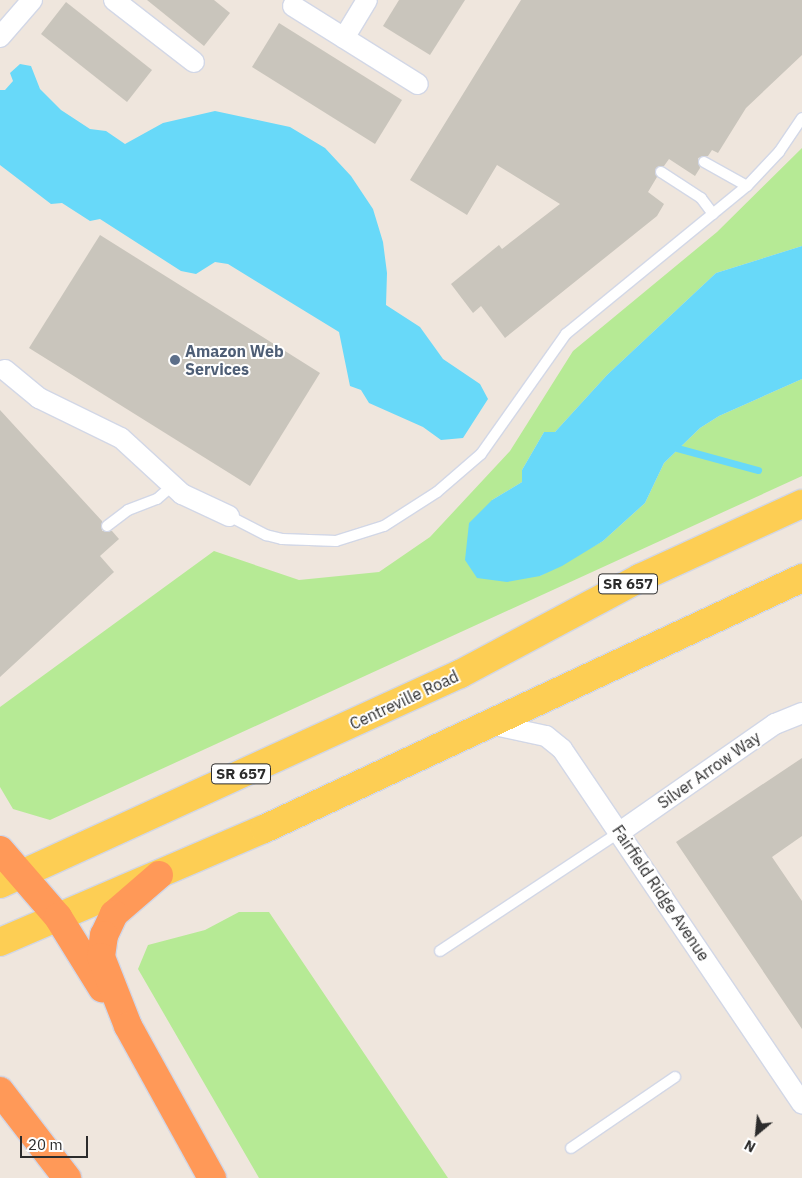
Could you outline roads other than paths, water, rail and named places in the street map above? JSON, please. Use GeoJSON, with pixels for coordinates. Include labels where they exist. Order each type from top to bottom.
{"type":"FeatureCollection","features":[{"type":"Feature","properties":{"kind":"highway"},"geometry":{"type":"LineString","coordinates":[[0,850],[11,879],[58,917],[128,1026],[212,1178]]}},
{"type":"Feature","properties":{"kind":"highway"},"geometry":{"type":"LineString","coordinates":[[128,1026],[102,965],[102,942],[106,927],[120,907],[158,875]]}},
{"type":"Feature","properties":{"kind":"highway"},"geometry":{"type":"LineString","coordinates":[[0,1091],[67,1178]]}},
{"type":"Feature","properties":{"kind":"main road","name":"Centreville Road"},"geometry":{"type":"LineString","coordinates":[[11,879],[460,674],[640,578],[802,504]]}},
{"type":"Feature","properties":{"kind":"main road"},"geometry":{"type":"LineString","coordinates":[[0,942],[158,875],[490,724],[802,578]]}},
{"type":"Feature","properties":{"kind":"street"},"geometry":{"type":"LineString","coordinates":[[0,37],[32,0]]}},
{"type":"Feature","properties":{"kind":"street"},"geometry":{"type":"LineString","coordinates":[[114,0],[194,62]]}},
{"type":"Feature","properties":{"kind":"street"},"geometry":{"type":"LineString","coordinates":[[344,38],[367,0]]}},
{"type":"Feature","properties":{"kind":"street"},"geometry":{"type":"LineString","coordinates":[[293,6],[418,84]]}},
{"type":"Feature","properties":{"kind":"street"},"geometry":{"type":"LineString","coordinates":[[3,368],[39,398],[122,438],[172,486],[191,499],[229,516]]}},
{"type":"Feature","properties":{"kind":"street","name":"Silver Arrow Way"},"geometry":{"type":"LineString","coordinates":[[620,832],[769,728],[802,713]]}},
{"type":"Feature","properties":{"kind":"street","name":"Fairfield Ridge Avenue"},"geometry":{"type":"LineString","coordinates":[[490,724],[538,734],[554,741],[620,832],[800,1094]]}},
{"type":"Feature","properties":{"kind":"lane"},"geometry":{"type":"LineString","coordinates":[[229,516],[266,535],[319,543],[353,538],[400,516],[449,482],[481,454],[566,334],[747,186],[801,121]]}},
{"type":"Feature","properties":{"kind":"lane"},"geometry":{"type":"LineString","coordinates":[[704,162],[747,186]]}},
{"type":"Feature","properties":{"kind":"lane"},"geometry":{"type":"LineString","coordinates":[[661,172],[701,198],[713,214]]}},
{"type":"Feature","properties":{"kind":"lane"},"geometry":{"type":"LineString","coordinates":[[107,526],[128,510],[157,499],[172,486]]}},
{"type":"Feature","properties":{"kind":"lane"},"geometry":{"type":"LineString","coordinates":[[440,951],[620,832]]}},
{"type":"Feature","properties":{"kind":"lane"},"geometry":{"type":"LineString","coordinates":[[571,1148],[675,1078]]}},
{"type":"Feature","properties":{"kind":"water"},"geometry":{"type":"Polygon","coordinates":[[[20,64],[31,66],[40,89],[61,110],[90,129],[106,131],[125,144],[163,123],[215,111],[290,127],[325,148],[351,176],[373,209],[383,242],[387,273],[386,305],[420,327],[443,359],[480,384],[488,399],[463,438],[441,440],[423,427],[369,403],[361,390],[350,386],[339,332],[228,264],[215,262],[196,274],[181,271],[100,219],[90,221],[62,203],[51,204],[0,165],[0,90],[5,90],[13,81],[10,73],[20,64]]]}},
{"type":"Feature","properties":{"kind":"water"},"geometry":{"type":"Polygon","coordinates":[[[802,246],[802,379],[719,416],[700,428],[664,463],[645,503],[603,541],[562,566],[540,576],[507,582],[477,578],[465,560],[469,523],[492,500],[522,482],[522,470],[544,432],[555,432],[607,375],[716,273],[802,246]]]}},
{"type":"Feature","properties":{"kind":"waterway"},"geometry":{"type":"LineString","coordinates":[[677,448],[758,470]]}},
{"type":"Feature","properties":{"kind":"place","name":"Amazon Web Services"},"geometry":{"type":"Point","coordinates":[175,360]}}]}
